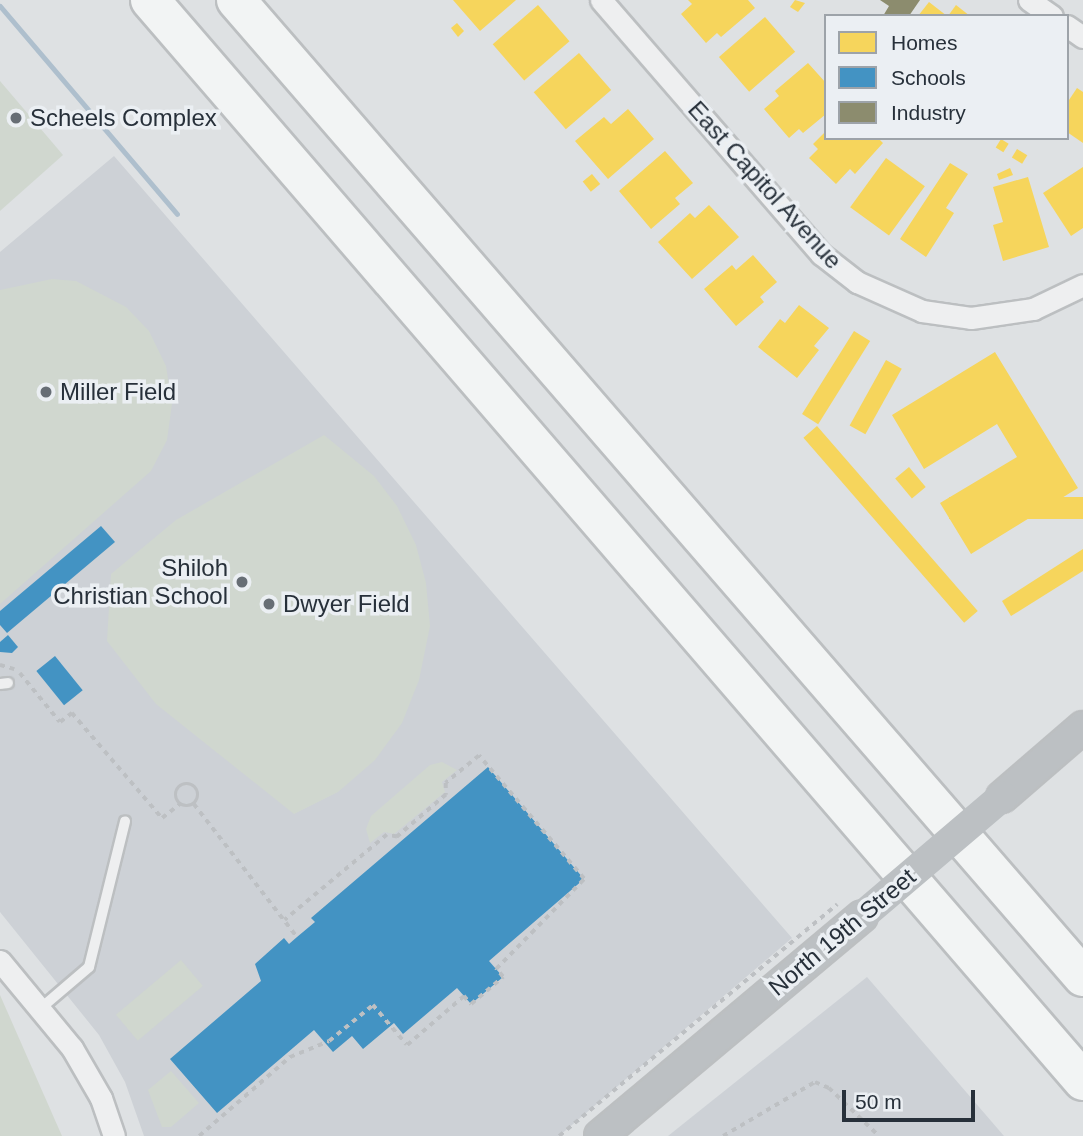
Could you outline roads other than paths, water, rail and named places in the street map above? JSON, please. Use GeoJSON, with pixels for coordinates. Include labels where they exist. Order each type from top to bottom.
{"type":"FeatureCollection","features":[{"type":"Feature","properties":{"kind":"highway"},"geometry":{"type":"LineString","coordinates":[[150,0],[1083,1081]]}},
{"type":"Feature","properties":{"kind":"highway"},"geometry":{"type":"LineString","coordinates":[[236,0],[1083,977]]}},
{"type":"Feature","properties":{"kind":"street","name":"East Capitol Avenue"},"geometry":{"type":"LineString","coordinates":[[601,0],[821,254],[857,282],[909,307],[971,318],[1033,309],[1083,285]]}},
{"type":"Feature","properties":{"kind":"street"},"geometry":{"type":"LineString","coordinates":[[1029,0],[1049,14]]}},
{"type":"Feature","properties":{"kind":"street","name":"North 19th Street"},"geometry":{"type":"LineString","coordinates":[[600,1136],[851,909],[1002,796],[1083,727]]}},
{"type":"Feature","properties":{"kind":"street"},"geometry":{"type":"LineString","coordinates":[[0,961],[41,1008],[89,1073],[114,1136]]}},
{"type":"Feature","properties":{"kind":"lane"},"geometry":{"type":"LineString","coordinates":[[41,1008],[89,967],[125,821]]}},
{"type":"Feature","properties":{"kind":"waterway"},"geometry":{"type":"LineString","coordinates":[[0,6],[177,214]]}},
{"type":"Feature","properties":{"kind":"place","name":"Scheels Complex"},"geometry":{"type":"Point","coordinates":[16,118]}},
{"type":"Feature","properties":{"kind":"place","name":"Miller Field"},"geometry":{"type":"Point","coordinates":[46,392]}},
{"type":"Feature","properties":{"kind":"place","name":"Shiloh Christian School"},"geometry":{"type":"Point","coordinates":[242,582]}},
{"type":"Feature","properties":{"kind":"place","name":"Dwyer Field"},"geometry":{"type":"Point","coordinates":[269,604]}}]}
